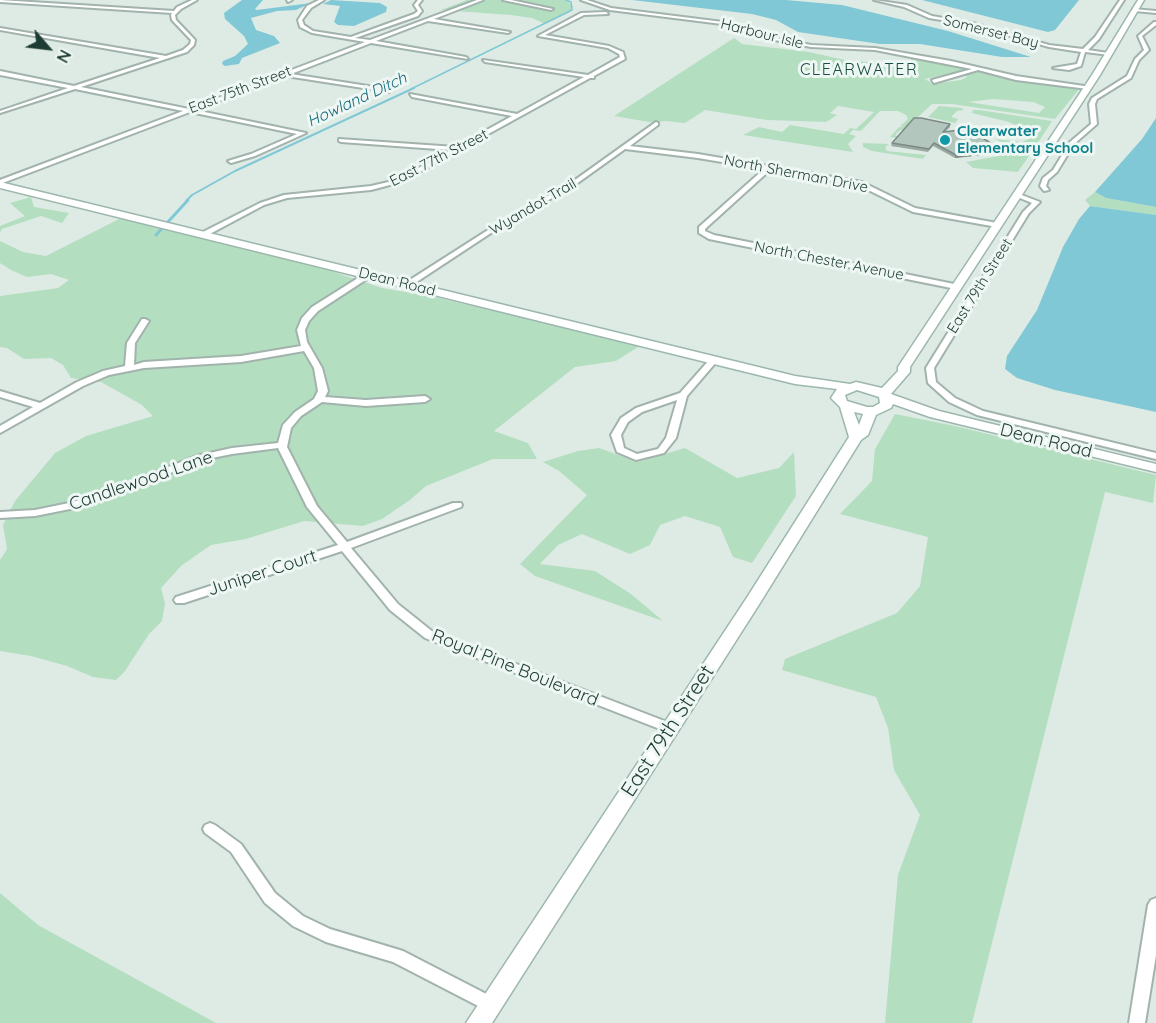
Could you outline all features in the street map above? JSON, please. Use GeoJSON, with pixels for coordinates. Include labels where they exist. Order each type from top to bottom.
{"type":"FeatureCollection","features":[{"type":"Feature","properties":{"kind":"street"},"geometry":{"type":"LineString","coordinates":[[0,1],[175,12],[195,0]]}},
{"type":"Feature","properties":{"kind":"street"},"geometry":{"type":"LineString","coordinates":[[322,0],[306,10],[300,20],[301,24],[316,33],[466,58]]}},
{"type":"Feature","properties":{"kind":"street"},"geometry":{"type":"LineString","coordinates":[[347,39],[416,15],[420,11],[416,5],[420,0]]}},
{"type":"Feature","properties":{"kind":"street","name":"East 75th Street"},"geometry":{"type":"LineString","coordinates":[[0,184],[188,110],[481,0]]}},
{"type":"Feature","properties":{"kind":"street"},"geometry":{"type":"LineString","coordinates":[[505,0],[551,9]]}},
{"type":"Feature","properties":{"kind":"street","name":"Harbour Isle"},"geometry":{"type":"LineString","coordinates":[[583,0],[610,9],[737,25],[759,36],[813,47],[875,49],[1022,79],[1088,87]]}},
{"type":"Feature","properties":{"kind":"street","name":"Somerset Bay"},"geometry":{"type":"LineString","coordinates":[[876,0],[905,6],[932,18],[971,24],[1047,45],[1108,54]]}},
{"type":"Feature","properties":{"kind":"street"},"geometry":{"type":"LineString","coordinates":[[1056,68],[1077,66],[1084,51],[1097,38],[1122,0]]}},
{"type":"Feature","properties":{"kind":"street","name":"East 79th Street"},"geometry":{"type":"LineString","coordinates":[[478,1023],[856,437],[861,435],[880,403],[904,372],[904,367],[1088,87],[1141,0]]}},
{"type":"Feature","properties":{"kind":"street"},"geometry":{"type":"LineString","coordinates":[[1135,10],[1156,12]]}},
{"type":"Feature","properties":{"kind":"street"},"geometry":{"type":"LineString","coordinates":[[2,112],[185,51],[193,42],[173,19],[175,12]]}},
{"type":"Feature","properties":{"kind":"street","name":"East 77th Street"},"geometry":{"type":"LineString","coordinates":[[202,234],[262,204],[286,196],[391,184],[592,77],[621,60],[623,57],[620,52],[603,46],[540,36],[592,12],[713,27]]}},
{"type":"Feature","properties":{"kind":"street"},"geometry":{"type":"LineString","coordinates":[[425,20],[508,32]]}},
{"type":"Feature","properties":{"kind":"street"},"geometry":{"type":"LineString","coordinates":[[1046,190],[1042,186],[1045,179],[1055,171],[1072,143],[1094,124],[1092,104],[1095,98],[1129,77],[1137,60],[1147,50],[1140,36],[1156,23]]}},
{"type":"Feature","properties":{"kind":"street"},"geometry":{"type":"LineString","coordinates":[[0,29],[168,57]]}},
{"type":"Feature","properties":{"kind":"street"},"geometry":{"type":"LineString","coordinates":[[485,61],[592,77]]}},
{"type":"Feature","properties":{"kind":"street","name":"Harbour Isle"},"geometry":{"type":"LineString","coordinates":[[934,81],[977,69]]}},
{"type":"Feature","properties":{"kind":"street"},"geometry":{"type":"LineString","coordinates":[[0,73],[303,133],[253,155],[231,161]]}},
{"type":"Feature","properties":{"kind":"street"},"geometry":{"type":"LineString","coordinates":[[285,74],[387,91]]}},
{"type":"Feature","properties":{"kind":"street"},"geometry":{"type":"LineString","coordinates":[[412,95],[519,116]]}},
{"type":"Feature","properties":{"kind":"street","name":"Wyandot Trail"},"geometry":{"type":"LineString","coordinates":[[406,285],[501,224],[563,190],[656,124]]}},
{"type":"Feature","properties":{"kind":"street"},"geometry":{"type":"LineString","coordinates":[[341,140],[458,149]]}},
{"type":"Feature","properties":{"kind":"street","name":"North Sherman Drive"},"geometry":{"type":"LineString","coordinates":[[625,147],[769,168],[864,185],[910,209],[997,225]]}},
{"type":"Feature","properties":{"kind":"street","name":"North Chester Avenue"},"geometry":{"type":"LineString","coordinates":[[769,168],[701,228],[702,233],[712,237],[956,287]]}},
{"type":"Feature","properties":{"kind":"street","name":"Dean Road"},"geometry":{"type":"LineString","coordinates":[[0,184],[795,380],[848,387],[864,386]]}},
{"type":"Feature","properties":{"kind":"street","name":"East 79th Street"},"geometry":{"type":"LineString","coordinates":[[940,392],[930,377],[930,368],[1026,212],[1037,202],[1017,195]]}},
{"type":"Feature","properties":{"kind":"street"},"geometry":{"type":"LineString","coordinates":[[282,445],[283,436],[290,422],[319,399],[323,391],[321,374],[306,348],[301,330],[309,314],[369,275]]}},
{"type":"Feature","properties":{"kind":"street"},"geometry":{"type":"LineString","coordinates":[[129,368],[131,343],[145,321]]}},
{"type":"Feature","properties":{"kind":"street"},"geometry":{"type":"LineString","coordinates":[[0,430],[92,378],[129,368],[241,359],[306,348]]}},
{"type":"Feature","properties":{"kind":"street"},"geometry":{"type":"LineString","coordinates":[[683,395],[639,410],[624,420],[616,435],[620,450],[636,457],[661,451],[671,438],[683,395],[714,360]]}},
{"type":"Feature","properties":{"kind":"street"},"geometry":{"type":"LineString","coordinates":[[880,403],[864,386],[904,367]]}},
{"type":"Feature","properties":{"kind":"street","name":"Dean Road"},"geometry":{"type":"LineString","coordinates":[[795,380],[842,402],[880,403],[928,416],[935,414],[1156,468]]}},
{"type":"Feature","properties":{"kind":"street"},"geometry":{"type":"LineString","coordinates":[[848,387],[841,390],[842,402],[856,437]]}},
{"type":"Feature","properties":{"kind":"street","name":"Dean Road"},"geometry":{"type":"LineString","coordinates":[[940,392],[958,404],[980,413],[1156,456]]}},
{"type":"Feature","properties":{"kind":"street"},"geometry":{"type":"LineString","coordinates":[[0,394],[40,406]]}},
{"type":"Feature","properties":{"kind":"street"},"geometry":{"type":"LineString","coordinates":[[319,399],[366,403],[425,399]]}},
{"type":"Feature","properties":{"kind":"street","name":"Candlewood Lane"},"geometry":{"type":"LineString","coordinates":[[0,515],[35,513],[70,507],[110,494],[199,458],[282,445]]}},
{"type":"Feature","properties":{"kind":"street","name":"Royal Pine Boulevard"},"geometry":{"type":"LineString","coordinates":[[282,445],[312,507],[344,547],[394,607],[439,640],[670,728]]}},
{"type":"Feature","properties":{"kind":"street","name":"Juniper Court"},"geometry":{"type":"LineString","coordinates":[[180,600],[344,547],[457,505]]}},
{"type":"Feature","properties":{"kind":"street"},"geometry":{"type":"LineString","coordinates":[[210,829],[236,848],[270,898],[298,921],[326,935],[397,956],[490,1004]]}},
{"type":"Feature","properties":{"kind":"street"},"geometry":{"type":"LineString","coordinates":[[1137,1023],[1156,905]]}},
{"type":"Feature","properties":{"kind":"green space"},"geometry":{"type":"Polygon","coordinates":[[[467,0],[566,0],[573,6],[570,12],[545,24],[532,18],[511,15],[441,10],[467,0]]]}},
{"type":"Feature","properties":{"kind":"green space"},"geometry":{"type":"Polygon","coordinates":[[[734,38],[742,44],[809,52],[845,60],[912,66],[911,58],[922,58],[971,69],[925,79],[933,84],[961,80],[967,77],[964,74],[979,70],[1020,80],[1080,88],[1055,119],[952,104],[932,104],[904,130],[900,130],[895,135],[899,137],[897,138],[890,137],[899,127],[905,127],[900,126],[908,119],[906,115],[898,111],[880,111],[861,131],[853,130],[849,134],[856,136],[848,144],[853,152],[743,135],[759,127],[782,132],[790,125],[844,134],[850,128],[856,129],[874,112],[838,106],[830,113],[837,115],[826,122],[767,120],[705,110],[685,123],[664,121],[655,123],[614,116],[734,38]],[[993,99],[968,102],[1039,113],[1045,107],[1033,102],[993,99]]]}},
{"type":"Feature","properties":{"kind":"green space"},"geometry":{"type":"Polygon","coordinates":[[[939,106],[964,110],[957,111],[951,117],[958,119],[955,123],[928,117],[939,106]]]}},
{"type":"Feature","properties":{"kind":"green space"},"geometry":{"type":"Polygon","coordinates":[[[973,110],[1052,121],[1034,149],[1006,144],[995,139],[1022,142],[1031,138],[1025,134],[1030,133],[1009,122],[972,113],[973,110]]]}},
{"type":"Feature","properties":{"kind":"green space"},"geometry":{"type":"Polygon","coordinates":[[[863,143],[889,144],[885,147],[887,151],[926,155],[923,159],[872,151],[863,147],[863,143]]]}},
{"type":"Feature","properties":{"kind":"green space"},"geometry":{"type":"Polygon","coordinates":[[[1003,147],[1031,153],[1018,172],[973,168],[966,162],[1004,155],[995,148],[1003,147]]]}},
{"type":"Feature","properties":{"kind":"green space"},"geometry":{"type":"Polygon","coordinates":[[[1095,192],[1106,198],[1156,207],[1156,215],[1090,206],[1085,200],[1095,192]]]}},
{"type":"Feature","properties":{"kind":"green space"},"geometry":{"type":"Polygon","coordinates":[[[31,197],[34,207],[69,213],[62,223],[41,216],[2,229],[0,233],[0,226],[25,216],[10,203],[31,197]]]}},
{"type":"Feature","properties":{"kind":"green space"},"geometry":{"type":"Polygon","coordinates":[[[121,218],[325,269],[382,288],[429,296],[641,345],[616,361],[575,367],[494,431],[528,443],[537,459],[493,459],[426,486],[382,519],[363,526],[304,521],[246,539],[211,545],[181,566],[161,588],[165,603],[162,621],[149,634],[125,671],[116,680],[93,677],[67,666],[31,656],[0,651],[0,560],[7,549],[3,525],[15,501],[55,453],[86,436],[153,416],[142,405],[101,382],[71,378],[63,365],[51,358],[24,359],[7,348],[0,347],[0,296],[58,288],[69,280],[51,274],[27,277],[11,270],[0,263],[0,241],[23,252],[46,256],[121,218]]]}},
{"type":"Feature","properties":{"kind":"green space"},"geometry":{"type":"Polygon","coordinates":[[[895,414],[955,426],[1156,475],[1153,503],[1105,492],[972,1023],[885,1023],[898,875],[920,815],[894,770],[888,728],[876,697],[782,670],[785,659],[897,613],[920,586],[928,537],[840,514],[872,481],[875,449],[895,414]]]}},
{"type":"Feature","properties":{"kind":"green space"},"geometry":{"type":"Polygon","coordinates":[[[599,448],[638,462],[685,448],[737,478],[779,468],[794,452],[796,496],[752,563],[733,557],[720,527],[685,516],[660,525],[650,545],[630,554],[582,534],[558,545],[540,564],[595,571],[631,594],[663,621],[535,576],[520,564],[587,495],[559,471],[543,462],[578,451],[599,448]]]}},
{"type":"Feature","properties":{"kind":"green space"},"geometry":{"type":"Polygon","coordinates":[[[0,893],[38,925],[216,1023],[0,1023],[0,893]]]}},
{"type":"Feature","properties":{"kind":"water"},"geometry":{"type":"Polygon","coordinates":[[[242,0],[263,0],[255,9],[257,10],[311,3],[296,10],[277,11],[251,18],[256,30],[274,36],[280,43],[242,58],[239,64],[225,66],[222,64],[223,61],[235,56],[248,44],[244,36],[225,19],[224,13],[242,0]]]}},
{"type":"Feature","properties":{"kind":"water"},"geometry":{"type":"Polygon","coordinates":[[[331,0],[380,3],[387,7],[386,12],[354,26],[338,25],[334,22],[340,6],[323,4],[331,0]]]}},
{"type":"Feature","properties":{"kind":"water"},"geometry":{"type":"Polygon","coordinates":[[[632,0],[786,0],[842,5],[948,31],[1031,57],[1002,57],[920,44],[880,44],[798,32],[776,20],[752,14],[632,0]]]}},
{"type":"Feature","properties":{"kind":"water"},"geometry":{"type":"Polygon","coordinates":[[[922,0],[1079,0],[1055,30],[1048,32],[922,0]]]}},
{"type":"Feature","properties":{"kind":"water"},"geometry":{"type":"Polygon","coordinates":[[[1156,118],[1156,207],[1106,198],[1095,192],[1142,139],[1156,118]]]}},
{"type":"Feature","properties":{"kind":"water"},"geometry":{"type":"Polygon","coordinates":[[[1090,206],[1156,215],[1156,412],[1055,390],[1017,378],[1005,369],[1007,356],[1037,310],[1063,247],[1079,219],[1090,206]]]}},
{"type":"Feature","properties":{"kind":"building","name":"Clearwater Elementary School"},"geometry":{"type":"Polygon","coordinates":[[[914,118],[950,124],[943,132],[969,129],[1001,150],[956,155],[934,143],[929,149],[892,143],[914,118]]]}},
{"type":"Feature","properties":{"kind":"waterway","name":"Howland Ditch"},"geometry":{"type":"LineString","coordinates":[[411,89],[572,10],[571,2],[566,0]]}},
{"type":"Feature","properties":{"kind":"waterway","name":"Howland Ditch"},"geometry":{"type":"LineString","coordinates":[[186,201],[192,195],[235,171],[414,88]]}},
{"type":"Feature","properties":{"kind":"waterway","name":"Howland Ditch"},"geometry":{"type":"LineString","coordinates":[[156,235],[188,200]]}},
{"type":"Feature","properties":{"kind":"place","name":"Clearwater Elementary School"},"geometry":{"type":"Point","coordinates":[945,140]}},
{"type":"Feature","properties":{"kind":"district","name":"CLEARWATER"},"geometry":{"type":"Point","coordinates":[859,70]}}]}
